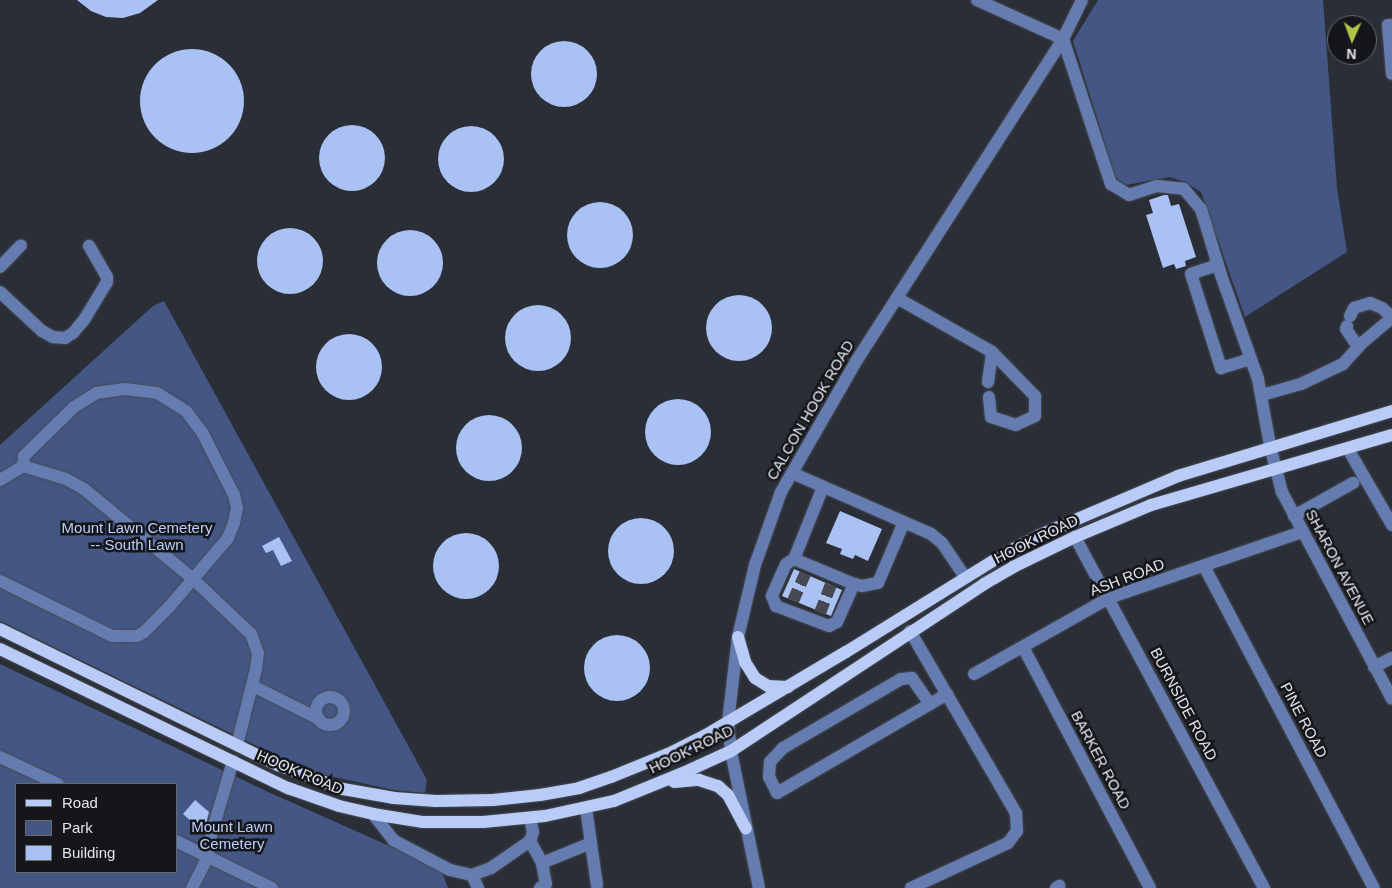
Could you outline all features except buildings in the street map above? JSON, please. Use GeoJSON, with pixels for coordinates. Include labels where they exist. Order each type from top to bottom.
{"type":"FeatureCollection","features":[{"type":"Feature","properties":{"kind":"main road","name":"HOOK ROAD"},"geometry":{"type":"LineString","coordinates":[[0,629],[237,745],[308,778],[343,789],[428,801],[485,801],[540,795],[579,788],[668,754],[788,687],[965,577],[1040,535],[1178,476],[1270,446],[1392,411]]}},
{"type":"Feature","properties":{"kind":"main road","name":"HOOK ROAD"},"geometry":{"type":"LineString","coordinates":[[0,649],[233,761],[317,799],[373,814],[423,822],[530,818],[586,808],[645,789],[731,751],[910,631],[1013,567],[1075,537],[1150,505],[1392,435]]}},
{"type":"Feature","properties":{"kind":"main road"},"geometry":{"type":"LineString","coordinates":[[738,637],[745,662],[755,678],[768,686],[788,687]]}},
{"type":"Feature","properties":{"kind":"main road"},"geometry":{"type":"LineString","coordinates":[[645,789],[678,781],[707,781],[718,786],[728,795],[746,830]]}},
{"type":"Feature","properties":{"kind":"street"},"geometry":{"type":"LineString","coordinates":[[977,0],[1063,39]]}},
{"type":"Feature","properties":{"kind":"street","name":"CALCON HOOK ROAD"},"geometry":{"type":"LineString","coordinates":[[760,888],[746,830],[731,751],[728,722],[738,637],[755,564],[781,492],[857,360],[1063,39],[1082,0]]}},
{"type":"Feature","properties":{"kind":"street"},"geometry":{"type":"LineString","coordinates":[[1392,25],[1388,25],[1392,74]]}},
{"type":"Feature","properties":{"kind":"street","name":"SHARON AVENUE"},"geometry":{"type":"LineString","coordinates":[[1063,39],[1111,184],[1129,194],[1157,186],[1184,189],[1201,209],[1218,266],[1262,395],[1270,446],[1282,492],[1392,699]]}},
{"type":"Feature","properties":{"kind":"street"},"geometry":{"type":"LineString","coordinates":[[0,267],[21,245]]}},
{"type":"Feature","properties":{"kind":"street"},"geometry":{"type":"LineString","coordinates":[[0,292],[42,331],[53,337],[65,338],[73,333],[84,320],[106,282],[107,276],[89,246]]}},
{"type":"Feature","properties":{"kind":"street"},"geometry":{"type":"LineString","coordinates":[[1218,266],[1191,274],[1221,368],[1251,359]]}},
{"type":"Feature","properties":{"kind":"street"},"geometry":{"type":"LineString","coordinates":[[897,298],[992,352],[1035,396],[1035,416],[1016,424],[991,417],[989,397]]}},
{"type":"Feature","properties":{"kind":"street"},"geometry":{"type":"LineString","coordinates":[[1262,395],[1301,384],[1343,364],[1358,347],[1392,318],[1382,308],[1370,303],[1354,308],[1346,329],[1358,347]]}},
{"type":"Feature","properties":{"kind":"street"},"geometry":{"type":"LineString","coordinates":[[988,382],[992,352]]}},
{"type":"Feature","properties":{"kind":"street"},"geometry":{"type":"LineString","coordinates":[[0,581],[112,636],[128,637],[144,632],[228,538],[234,524],[237,508],[234,495],[202,432],[177,404],[156,393],[125,389],[96,393],[74,407],[24,456],[23,466]]}},
{"type":"Feature","properties":{"kind":"street"},"geometry":{"type":"LineString","coordinates":[[1348,449],[1392,525]]}},
{"type":"Feature","properties":{"kind":"street"},"geometry":{"type":"LineString","coordinates":[[0,480],[23,466],[66,479],[84,489],[193,579],[251,634],[258,654],[253,686],[237,745]]}},
{"type":"Feature","properties":{"kind":"street"},"geometry":{"type":"LineString","coordinates":[[792,472],[931,534],[942,543],[965,577]]}},
{"type":"Feature","properties":{"kind":"street"},"geometry":{"type":"LineString","coordinates":[[1294,516],[1353,483]]}},
{"type":"Feature","properties":{"kind":"street"},"geometry":{"type":"LineString","coordinates":[[823,487],[794,558],[786,564],[772,596],[776,606],[791,606],[818,617],[828,626],[837,622],[854,584]]}},
{"type":"Feature","properties":{"kind":"street"},"geometry":{"type":"LineString","coordinates":[[794,558],[807,569],[833,580],[862,586],[878,583],[904,522]]}},
{"type":"Feature","properties":{"kind":"street","name":"ASH ROAD"},"geometry":{"type":"LineString","coordinates":[[974,674],[1109,598],[1302,532]]}},
{"type":"Feature","properties":{"kind":"street","name":"BURNSIDE ROAD"},"geometry":{"type":"LineString","coordinates":[[1075,537],[1264,888]]}},
{"type":"Feature","properties":{"kind":"street","name":"PINE ROAD"},"geometry":{"type":"LineString","coordinates":[[1204,566],[1374,888]]}},
{"type":"Feature","properties":{"kind":"street"},"geometry":{"type":"LineString","coordinates":[[910,631],[1016,813],[1017,831],[1008,843],[911,888]]}},
{"type":"Feature","properties":{"kind":"street","name":"BARKER ROAD"},"geometry":{"type":"LineString","coordinates":[[1023,647],[1150,888]]}},
{"type":"Feature","properties":{"kind":"street"},"geometry":{"type":"LineString","coordinates":[[1374,667],[1392,658]]}},
{"type":"Feature","properties":{"kind":"street"},"geometry":{"type":"LineString","coordinates":[[930,704],[912,678],[901,679],[783,748],[770,762],[768,777],[777,793],[930,704],[947,694]]}},
{"type":"Feature","properties":{"kind":"street"},"geometry":{"type":"LineString","coordinates":[[253,686],[326,724],[335,724],[342,718],[344,709],[340,701],[331,697],[322,699],[316,711],[319,719]]}},
{"type":"Feature","properties":{"kind":"street"},"geometry":{"type":"LineString","coordinates":[[300,710],[318,704]]}},
{"type":"Feature","properties":{"kind":"street"},"geometry":{"type":"LineString","coordinates":[[0,757],[56,783]]}},
{"type":"Feature","properties":{"kind":"street"},"geometry":{"type":"LineString","coordinates":[[192,888],[208,856],[212,832],[233,761]]}},
{"type":"Feature","properties":{"kind":"street"},"geometry":{"type":"LineString","coordinates":[[586,808],[597,886]]}},
{"type":"Feature","properties":{"kind":"street"},"geometry":{"type":"LineString","coordinates":[[373,814],[393,840],[450,870],[472,875],[491,868],[530,841],[533,832],[530,818]]}},
{"type":"Feature","properties":{"kind":"street"},"geometry":{"type":"LineString","coordinates":[[530,841],[542,863],[546,884],[540,888]]}},
{"type":"Feature","properties":{"kind":"street"},"geometry":{"type":"LineString","coordinates":[[178,842],[272,888]]}},
{"type":"Feature","properties":{"kind":"street"},"geometry":{"type":"LineString","coordinates":[[542,863],[592,843]]}},
{"type":"Feature","properties":{"kind":"street"},"geometry":{"type":"LineString","coordinates":[[472,875],[478,888]]}},
{"type":"Feature","properties":{"kind":"green space"},"geometry":{"type":"Polygon","coordinates":[[[1098,0],[1323,0],[1337,188],[1347,252],[1245,317],[1201,192],[1185,182],[1170,177],[1126,185],[1116,179],[1073,41],[1098,0]]]}},
{"type":"Feature","properties":{"kind":"green space","name":"Mount Lawn Cemetery -- South Lawn"},"geometry":{"type":"Polygon","coordinates":[[[164,301],[427,780],[425,793],[394,790],[325,775],[288,761],[0,621],[0,445],[153,306],[164,301]]]}},
{"type":"Feature","properties":{"kind":"green space","name":"Mount Lawn Cemetery"},"geometry":{"type":"Polygon","coordinates":[[[0,664],[266,791],[441,869],[448,888],[0,888],[0,664]]]}},
{"type":"Feature","properties":{"kind":"tunnel"},"geometry":{"type":"LineString","coordinates":[[793,601],[805,574]]}},
{"type":"Feature","properties":{"kind":"tunnel"},"geometry":{"type":"LineString","coordinates":[[820,613],[831,585]]}}]}
